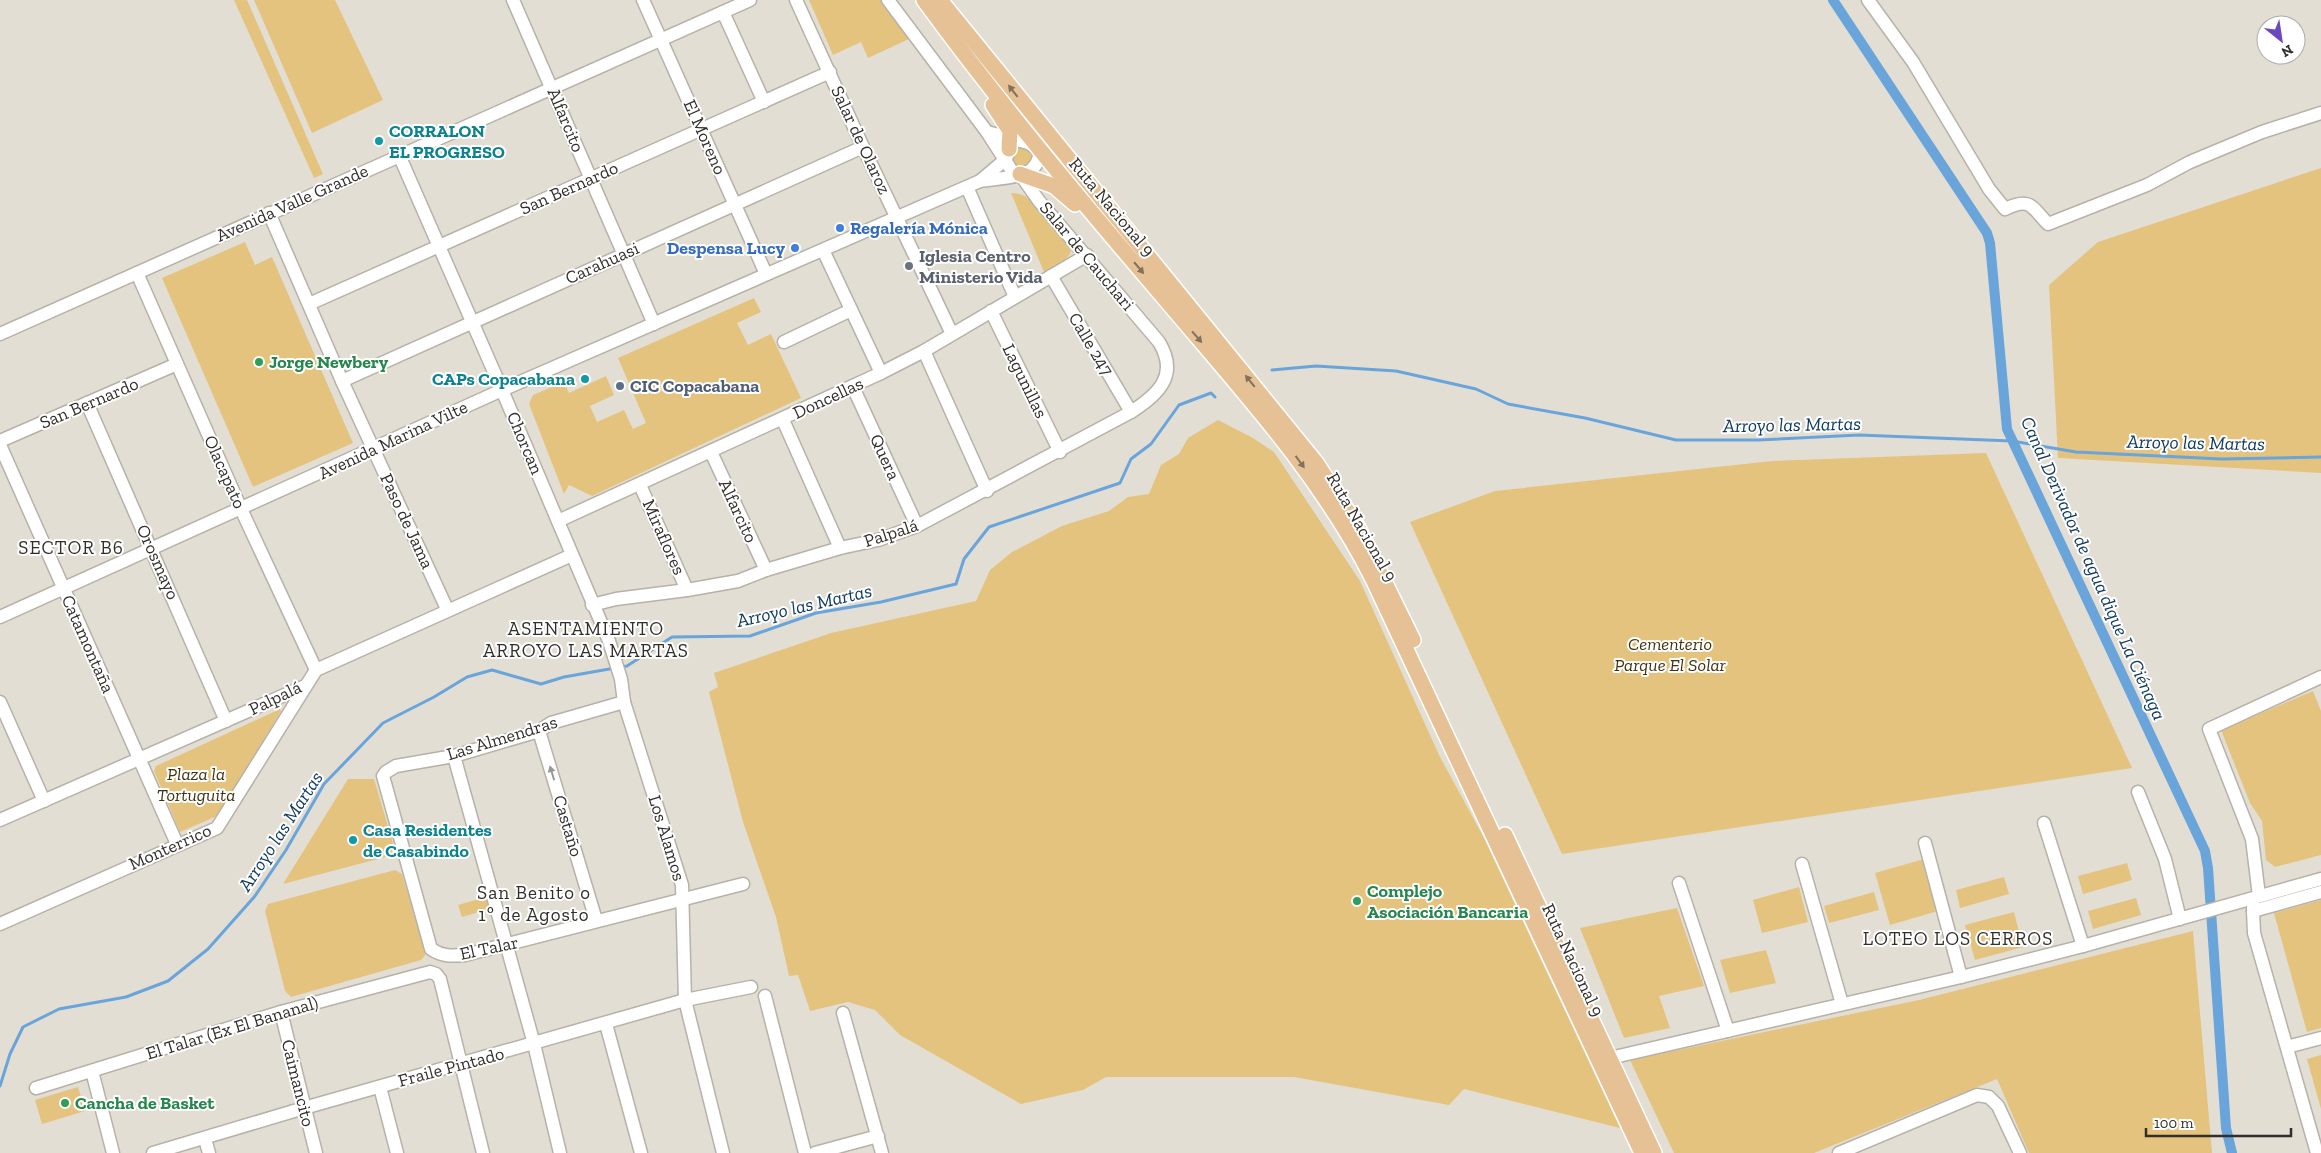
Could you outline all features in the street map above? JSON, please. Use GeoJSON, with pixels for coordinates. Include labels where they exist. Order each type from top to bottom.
{"type":"FeatureCollection","features":[{"type":"Feature","properties":{"kind":"main road","name":"Ruta Nacional 9"},"geometry":{"type":"LineString","coordinates":[[924,0],[1039,150],[1271,424],[1344,526],[1373,579],[1642,1153]]}},
{"type":"Feature","properties":{"kind":"main road","name":"Ruta Nacional 9"},"geometry":{"type":"LineString","coordinates":[[940,0],[1317,464],[1358,528],[1385,580],[1654,1153]]}},
{"type":"Feature","properties":{"kind":"main road"},"geometry":{"type":"LineString","coordinates":[[940,22],[949,44],[1010,131],[1012,147]]}},
{"type":"Feature","properties":{"kind":"main road"},"geometry":{"type":"LineString","coordinates":[[1035,119],[1039,150],[1062,164],[1124,235],[1139,246]]}},
{"type":"Feature","properties":{"kind":"main road"},"geometry":{"type":"LineString","coordinates":[[1020,174],[1054,186],[1112,237]]}},
{"type":"Feature","properties":{"kind":"street","name":"Alfarcito"},"geometry":{"type":"LineString","coordinates":[[514,0],[654,324]]}},
{"type":"Feature","properties":{"kind":"street","name":"El Moreno"},"geometry":{"type":"LineString","coordinates":[[643,0],[766,274]]}},
{"type":"Feature","properties":{"kind":"street","name":"Avenida Valle Grande"},"geometry":{"type":"LineString","coordinates":[[0,334],[750,0]]}},
{"type":"Feature","properties":{"kind":"street","name":"Salar de Olaroz"},"geometry":{"type":"LineString","coordinates":[[796,0],[863,147],[952,334]]}},
{"type":"Feature","properties":{"kind":"street","name":"Salar de Cauchari"},"geometry":{"type":"LineString","coordinates":[[888,0],[987,132],[1012,147],[1012,171],[1020,174],[1040,201],[1159,342],[1166,354],[1168,363],[1161,387]]}},
{"type":"Feature","properties":{"kind":"street"},"geometry":{"type":"LineString","coordinates":[[1868,0],[1913,62],[1989,189],[2005,209],[2020,202],[2030,204],[2048,224],[2147,185],[2190,162],[2262,132],[2321,114]]}},
{"type":"Feature","properties":{"kind":"street"},"geometry":{"type":"LineString","coordinates":[[723,12],[764,102]]}},
{"type":"Feature","properties":{"kind":"street","name":"San Bernardo"},"geometry":{"type":"LineString","coordinates":[[309,304],[830,72]]}},
{"type":"Feature","properties":{"kind":"street"},"geometry":{"type":"LineString","coordinates":[[987,132],[1012,147],[1032,144],[1039,150]]}},
{"type":"Feature","properties":{"kind":"street","name":"Carahuasi"},"geometry":{"type":"LineString","coordinates":[[342,381],[863,147]]}},
{"type":"Feature","properties":{"kind":"street","name":"Avenida Marina Vilte"},"geometry":{"type":"LineString","coordinates":[[980,181],[1012,147]]}},
{"type":"Feature","properties":{"kind":"street","name":"Avenida Marina Vilte"},"geometry":{"type":"LineString","coordinates":[[0,617],[502,390],[980,181],[1020,174],[1036,168],[1040,160],[1039,150]]}},
{"type":"Feature","properties":{"kind":"street","name":"Chorcan"},"geometry":{"type":"LineString","coordinates":[[399,155],[609,641],[621,679]]}},
{"type":"Feature","properties":{"kind":"street"},"geometry":{"type":"LineString","coordinates":[[967,187],[1015,297]]}},
{"type":"Feature","properties":{"kind":"street","name":"Paso de Jama"},"geometry":{"type":"LineString","coordinates":[[269,213],[342,381],[447,610]]}},
{"type":"Feature","properties":{"kind":"street"},"geometry":{"type":"LineString","coordinates":[[823,250],[881,373]]}},
{"type":"Feature","properties":{"kind":"street","name":"Doncellas"},"geometry":{"type":"LineString","coordinates":[[558,521],[783,420],[881,373],[924,351],[1087,255]]}},
{"type":"Feature","properties":{"kind":"street","name":"Olacapato"},"geometry":{"type":"LineString","coordinates":[[137,273],[241,509],[316,670]]}},
{"type":"Feature","properties":{"kind":"street","name":"Calle 247"},"geometry":{"type":"LineString","coordinates":[[1051,276],[1131,412]]}},
{"type":"Feature","properties":{"kind":"street"},"geometry":{"type":"LineString","coordinates":[[784,342],[851,310]]}},
{"type":"Feature","properties":{"kind":"street","name":"Lagunillas"},"geometry":{"type":"LineString","coordinates":[[992,311],[1060,452]]}},
{"type":"Feature","properties":{"kind":"street"},"geometry":{"type":"LineString","coordinates":[[924,351],[987,491]]}},
{"type":"Feature","properties":{"kind":"street","name":"San Bernardo"},"geometry":{"type":"LineString","coordinates":[[0,441],[177,364]]}},
{"type":"Feature","properties":{"kind":"street","name":"Quera"},"geometry":{"type":"LineString","coordinates":[[853,387],[917,526]]}},
{"type":"Feature","properties":{"kind":"street","name":"Palpalá"},"geometry":{"type":"LineString","coordinates":[[592,605],[616,599],[738,581],[766,570],[840,548],[878,540],[917,526],[987,491],[1131,412],[1161,387]]}},
{"type":"Feature","properties":{"kind":"street","name":"Orosmayo"},"geometry":{"type":"LineString","coordinates":[[87,404],[226,721]]}},
{"type":"Feature","properties":{"kind":"street"},"geometry":{"type":"LineString","coordinates":[[783,420],[840,548]]}},
{"type":"Feature","properties":{"kind":"street","name":"Catamontaña"},"geometry":{"type":"LineString","coordinates":[[0,445],[177,844]]}},
{"type":"Feature","properties":{"kind":"street","name":"Alfarcito"},"geometry":{"type":"LineString","coordinates":[[711,452],[766,570]]}},
{"type":"Feature","properties":{"kind":"street","name":"Miraflores"},"geometry":{"type":"LineString","coordinates":[[640,485],[687,590]]}},
{"type":"Feature","properties":{"kind":"street","name":"Palpalá"},"geometry":{"type":"LineString","coordinates":[[0,820],[305,686],[316,670],[572,555]]}},
{"type":"Feature","properties":{"kind":"street","name":"Los Alamos"},"geometry":{"type":"LineString","coordinates":[[621,679],[624,702],[682,885],[685,1000],[723,1153]]}},
{"type":"Feature","properties":{"kind":"street"},"geometry":{"type":"LineString","coordinates":[[2317,1153],[2254,933],[2253,911],[2256,896],[2252,839],[2209,729],[2320,680]]}},
{"type":"Feature","properties":{"kind":"street","name":"Monterrico"},"geometry":{"type":"LineString","coordinates":[[0,923],[217,828],[305,686]]}},
{"type":"Feature","properties":{"kind":"street"},"geometry":{"type":"LineString","coordinates":[[0,702],[44,801]]}},
{"type":"Feature","properties":{"kind":"street","name":"Las Almendras"},"geometry":{"type":"LineString","coordinates":[[439,954],[431,949],[383,776],[396,766],[454,756],[539,731],[551,723],[624,702]]}},
{"type":"Feature","properties":{"kind":"street","name":"Castaño"},"geometry":{"type":"LineString","coordinates":[[539,731],[596,920]]}},
{"type":"Feature","properties":{"kind":"street"},"geometry":{"type":"LineString","coordinates":[[454,756],[508,946],[560,1153]]}},
{"type":"Feature","properties":{"kind":"street"},"geometry":{"type":"LineString","coordinates":[[2138,792],[2165,859],[2180,919]]}},
{"type":"Feature","properties":{"kind":"street"},"geometry":{"type":"LineString","coordinates":[[2044,823],[2083,946]]}},
{"type":"Feature","properties":{"kind":"street"},"geometry":{"type":"LineString","coordinates":[[1925,843],[1961,977]]}},
{"type":"Feature","properties":{"kind":"street"},"geometry":{"type":"LineString","coordinates":[[1802,864],[1842,1004]]}},
{"type":"Feature","properties":{"kind":"street"},"geometry":{"type":"LineString","coordinates":[[1610,1058],[1961,977],[2083,946],[2321,878]]}},
{"type":"Feature","properties":{"kind":"street"},"geometry":{"type":"LineString","coordinates":[[1679,883],[1728,1031]]}},
{"type":"Feature","properties":{"kind":"street","name":"El Talar"},"geometry":{"type":"LineString","coordinates":[[439,954],[450,957],[508,946],[596,920],[743,884]]}},
{"type":"Feature","properties":{"kind":"street"},"geometry":{"type":"LineString","coordinates":[[2253,911],[2321,892]]}},
{"type":"Feature","properties":{"kind":"street","name":"El Talar (Ex El Bananal)"},"geometry":{"type":"LineString","coordinates":[[36,1088],[281,1012],[430,972],[436,974],[440,979],[461,1064]]}},
{"type":"Feature","properties":{"kind":"street","name":"Fraile Pintado"},"geometry":{"type":"LineString","coordinates":[[153,1153],[380,1086],[606,1024],[685,1000],[751,987]]}},
{"type":"Feature","properties":{"kind":"street"},"geometry":{"type":"LineString","coordinates":[[765,996],[805,1153]]}},
{"type":"Feature","properties":{"kind":"street","name":"Caimancito"},"geometry":{"type":"LineString","coordinates":[[281,1012],[316,1153]]}},
{"type":"Feature","properties":{"kind":"street"},"geometry":{"type":"LineString","coordinates":[[843,1013],[882,1153]]}},
{"type":"Feature","properties":{"kind":"street"},"geometry":{"type":"LineString","coordinates":[[606,1024],[641,1153]]}},
{"type":"Feature","properties":{"kind":"street"},"geometry":{"type":"LineString","coordinates":[[2287,1047],[2321,1038]]}},
{"type":"Feature","properties":{"kind":"street"},"geometry":{"type":"LineString","coordinates":[[461,1064],[483,1153]]}},
{"type":"Feature","properties":{"kind":"street"},"geometry":{"type":"LineString","coordinates":[[92,1071],[113,1153]]}},
{"type":"Feature","properties":{"kind":"street"},"geometry":{"type":"LineString","coordinates":[[380,1086],[397,1153]]}},
{"type":"Feature","properties":{"kind":"street"},"geometry":{"type":"LineString","coordinates":[[1839,1153],[1976,1095],[1988,1097],[1998,1106],[2020,1153]]}},
{"type":"Feature","properties":{"kind":"street"},"geometry":{"type":"LineString","coordinates":[[815,1153],[878,1136]]}},
{"type":"Feature","properties":{"kind":"street"},"geometry":{"type":"LineString","coordinates":[[205,1138],[209,1153]]}},
{"type":"Feature","properties":{"kind":"green space"},"geometry":{"type":"Polygon","coordinates":[[[234,0],[247,0],[323,174],[314,178],[234,0]]]}},
{"type":"Feature","properties":{"kind":"green space"},"geometry":{"type":"Polygon","coordinates":[[[254,0],[335,0],[383,100],[312,133],[254,0]]]}},
{"type":"Feature","properties":{"kind":"green space"},"geometry":{"type":"Polygon","coordinates":[[[809,0],[881,0],[909,39],[868,58],[861,42],[833,55],[809,0]]]}},
{"type":"Feature","properties":{"kind":"green space"},"geometry":{"type":"Polygon","coordinates":[[[1023,146],[1033,153],[1034,157],[1027,167],[1023,168],[1013,161],[1012,157],[1019,147],[1023,146]]]}},
{"type":"Feature","properties":{"kind":"green space"},"geometry":{"type":"Polygon","coordinates":[[[2321,168],[2321,473],[2058,458],[2049,285],[2098,242],[2321,168]]]}},
{"type":"Feature","properties":{"kind":"green space"},"geometry":{"type":"Polygon","coordinates":[[[1011,193],[1021,194],[1038,204],[1072,245],[1069,255],[1063,262],[1044,272],[1011,193]]]}},
{"type":"Feature","properties":{"kind":"green space","name":"Jorge Newbery"},"geometry":{"type":"Polygon","coordinates":[[[245,242],[255,265],[272,257],[353,443],[253,487],[162,278],[245,242]]]}},
{"type":"Feature","properties":{"kind":"green space"},"geometry":{"type":"Polygon","coordinates":[[[754,298],[761,312],[737,323],[748,345],[771,334],[801,398],[592,496],[569,485],[564,494],[529,404],[533,395],[564,382],[569,393],[606,376],[614,395],[590,406],[597,422],[624,410],[633,429],[646,423],[618,358],[754,298]]]}},
{"type":"Feature","properties":{"kind":"green space"},"geometry":{"type":"Polygon","coordinates":[[[1218,420],[1253,438],[1274,452],[1360,581],[1440,757],[1483,836],[1620,1128],[1464,1089],[1449,1105],[1294,1077],[1106,1077],[1083,1090],[1021,1104],[900,1035],[875,1010],[848,1002],[810,1011],[798,975],[789,976],[776,917],[743,822],[709,692],[718,687],[714,673],[831,633],[976,601],[990,570],[1012,552],[1062,526],[1109,511],[1128,497],[1149,494],[1161,465],[1179,454],[1188,438],[1218,420]]]}},
{"type":"Feature","properties":{"kind":"green space","name":"Cementerio Parque El Solar"},"geometry":{"type":"Polygon","coordinates":[[[1986,453],[2132,768],[1562,854],[1410,522],[1495,491],[1772,461],[1986,453]]]}},
{"type":"Feature","properties":{"kind":"green space"},"geometry":{"type":"Polygon","coordinates":[[[2313,691],[2321,711],[2321,855],[2275,867],[2266,860],[2262,821],[2250,803],[2221,730],[2313,691]]]}},
{"type":"Feature","properties":{"kind":"green space","name":"Plaza la Tortuguita"},"geometry":{"type":"Polygon","coordinates":[[[280,709],[281,711],[217,816],[180,832],[154,771],[156,766],[280,709]]]}},
{"type":"Feature","properties":{"kind":"green space"},"geometry":{"type":"Polygon","coordinates":[[[348,779],[374,779],[395,850],[393,855],[283,884],[348,779]]]}},
{"type":"Feature","properties":{"kind":"green space"},"geometry":{"type":"Polygon","coordinates":[[[1924,859],[1938,911],[1890,925],[1875,873],[1924,859]]]}},
{"type":"Feature","properties":{"kind":"green space"},"geometry":{"type":"Polygon","coordinates":[[[2127,863],[2132,880],[2083,894],[2078,876],[2127,863]]]}},
{"type":"Feature","properties":{"kind":"green space"},"geometry":{"type":"Polygon","coordinates":[[[395,870],[402,874],[426,954],[421,960],[291,997],[285,991],[265,911],[268,904],[395,870]]]}},
{"type":"Feature","properties":{"kind":"green space"},"geometry":{"type":"Polygon","coordinates":[[[2004,877],[2009,894],[1960,908],[1956,890],[2004,877]]]}},
{"type":"Feature","properties":{"kind":"green space"},"geometry":{"type":"Polygon","coordinates":[[[1799,887],[1808,922],[1762,933],[1753,900],[1799,887]]]}},
{"type":"Feature","properties":{"kind":"green space"},"geometry":{"type":"Polygon","coordinates":[[[1874,892],[1879,910],[1829,923],[1824,906],[1874,892]]]}},
{"type":"Feature","properties":{"kind":"green space"},"geometry":{"type":"Polygon","coordinates":[[[486,897],[489,909],[462,917],[458,905],[486,897]]]}},
{"type":"Feature","properties":{"kind":"green space"},"geometry":{"type":"Polygon","coordinates":[[[2136,898],[2141,915],[2093,929],[2088,911],[2136,898]]]}},
{"type":"Feature","properties":{"kind":"green space"},"geometry":{"type":"Polygon","coordinates":[[[2321,900],[2321,1028],[2307,1032],[2274,913],[2321,900]]]}},
{"type":"Feature","properties":{"kind":"green space"},"geometry":{"type":"Polygon","coordinates":[[[1677,908],[1704,986],[1659,996],[1670,1028],[1624,1038],[1580,928],[1677,908]]]}},
{"type":"Feature","properties":{"kind":"green space"},"geometry":{"type":"Polygon","coordinates":[[[2014,912],[2023,947],[1975,960],[1965,925],[2014,912]]]}},
{"type":"Feature","properties":{"kind":"green space"},"geometry":{"type":"Polygon","coordinates":[[[2193,931],[2212,1153],[2029,1153],[1997,1079],[1814,1153],[1674,1153],[1630,1060],[1919,1000],[2193,931]]]}},
{"type":"Feature","properties":{"kind":"green space"},"geometry":{"type":"Polygon","coordinates":[[[1766,950],[1776,983],[1730,993],[1720,960],[1766,950]]]}},
{"type":"Feature","properties":{"kind":"green space"},"geometry":{"type":"Polygon","coordinates":[[[2321,1055],[2321,1109],[2307,1059],[2321,1055]]]}},
{"type":"Feature","properties":{"kind":"green space"},"geometry":{"type":"Polygon","coordinates":[[[78,1087],[85,1111],[42,1124],[35,1100],[78,1087]]]}},
{"type":"Feature","properties":{"kind":"waterway","name":"Canal Derivador de agua dique La Ciénaga"},"geometry":{"type":"LineString","coordinates":[[1833,0],[1987,233],[1990,243],[2007,429],[2205,851],[2208,868],[2226,1128],[2232,1153]]}},
{"type":"Feature","properties":{"kind":"waterway","name":"Arroyo las Martas"},"geometry":{"type":"LineString","coordinates":[[1272,370],[1316,366],[1396,371],[1476,389],[1508,404],[1585,418],[1676,440],[1758,440],[1859,435],[2012,441],[2076,452],[2222,459],[2321,457]]}},
{"type":"Feature","properties":{"kind":"waterway","name":"Arroyo las Martas"},"geometry":{"type":"LineString","coordinates":[[621,667],[627,666],[672,637],[750,636],[816,613],[881,602],[956,584],[964,559],[989,527],[1120,483],[1131,459],[1151,444],[1179,405],[1211,393],[1215,397]]}},
{"type":"Feature","properties":{"kind":"waterway","name":"Arroyo las Martas"},"geometry":{"type":"LineString","coordinates":[[0,1086],[10,1054],[23,1027],[59,1009],[126,997],[168,981],[208,949],[255,896],[286,850],[324,784],[383,723],[434,697],[467,677],[492,670],[541,684],[564,677],[615,668]]}},
{"type":"Feature","properties":{"kind":"place","name":"CORRALON EL PROGRESO"},"geometry":{"type":"Point","coordinates":[379,141]}},
{"type":"Feature","properties":{"kind":"place","name":"Regalería Mónica"},"geometry":{"type":"Point","coordinates":[840,228]}},
{"type":"Feature","properties":{"kind":"place","name":"Despensa Lucy"},"geometry":{"type":"Point","coordinates":[795,248]}},
{"type":"Feature","properties":{"kind":"place","name":"Iglesia Centro Ministerio Vida"},"geometry":{"type":"Point","coordinates":[909,266]}},
{"type":"Feature","properties":{"kind":"place","name":"Jorge Newbery"},"geometry":{"type":"Point","coordinates":[259,362]}},
{"type":"Feature","properties":{"kind":"place","name":"CAPs Copacabana"},"geometry":{"type":"Point","coordinates":[585,379]}},
{"type":"Feature","properties":{"kind":"place","name":"CIC Copacabana"},"geometry":{"type":"Point","coordinates":[620,386]}},
{"type":"Feature","properties":{"kind":"place","name":"Casa Residentes de Casabindo"},"geometry":{"type":"Point","coordinates":[353,840]}},
{"type":"Feature","properties":{"kind":"place","name":"Complejo Asociación Bancaria"},"geometry":{"type":"Point","coordinates":[1357,901]}},
{"type":"Feature","properties":{"kind":"place","name":"Cancha de Basket"},"geometry":{"type":"Point","coordinates":[65,1103]}},
{"type":"Feature","properties":{"kind":"district","name":"SECTOR B6"},"geometry":{"type":"Point","coordinates":[71,547]}},
{"type":"Feature","properties":{"kind":"district","name":"ASENTAMIENTO ARROYO LAS MARTAS"},"geometry":{"type":"Point","coordinates":[586,639]}},
{"type":"Feature","properties":{"kind":"district","name":"San Benito o 1º de Agosto"},"geometry":{"type":"Point","coordinates":[534,903]}},
{"type":"Feature","properties":{"kind":"district","name":"LOTEO LOS CERROS"},"geometry":{"type":"Point","coordinates":[1958,938]}}]}
